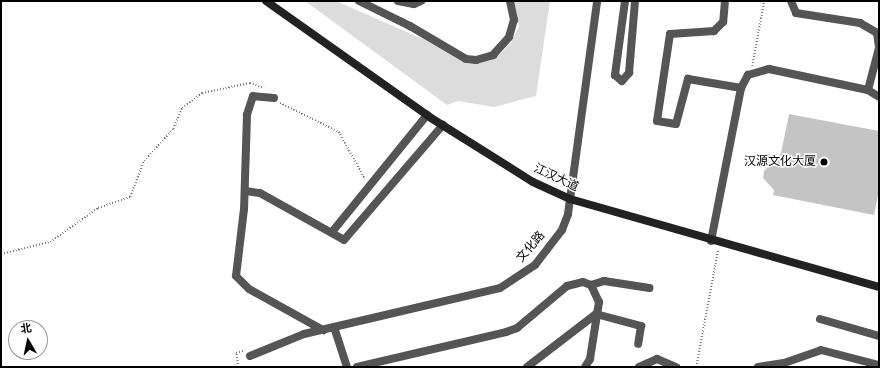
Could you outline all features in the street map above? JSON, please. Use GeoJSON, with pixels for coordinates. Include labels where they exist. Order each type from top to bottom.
{"type":"FeatureCollection","features":[{"type":"Feature","properties":{"kind":"main road","name":"江汉大道"},"geometry":{"type":"LineString","coordinates":[[269,2],[427,116],[533,182],[570,199],[715,242],[879,287]]}},
{"type":"Feature","properties":{"kind":"street"},"geometry":{"type":"LineString","coordinates":[[359,1],[417,29],[466,60],[476,60],[493,55],[509,37],[514,20],[510,1]]}},
{"type":"Feature","properties":{"kind":"street"},"geometry":{"type":"LineString","coordinates":[[398,1],[414,4],[421,1]]}},
{"type":"Feature","properties":{"kind":"street","name":"文化路"},"geometry":{"type":"LineString","coordinates":[[250,356],[323,330],[506,285],[535,265],[562,230],[570,199],[597,1]]}},
{"type":"Feature","properties":{"kind":"street"},"geometry":{"type":"LineString","coordinates":[[625,1],[615,75],[622,81],[629,73],[635,1]]}},
{"type":"Feature","properties":{"kind":"street"},"geometry":{"type":"LineString","coordinates":[[725,1],[723,22],[714,31],[670,34],[657,121],[676,124],[688,79],[741,88]]}},
{"type":"Feature","properties":{"kind":"street"},"geometry":{"type":"LineString","coordinates":[[791,1],[796,13],[860,23],[877,33],[878,48],[868,90]]}},
{"type":"Feature","properties":{"kind":"street"},"geometry":{"type":"LineString","coordinates":[[715,242],[741,88],[751,73],[769,69],[868,90],[879,97]]}},
{"type":"Feature","properties":{"kind":"street"},"geometry":{"type":"LineString","coordinates":[[274,98],[261,95],[253,96],[250,101],[245,190],[236,276],[249,289],[323,330]]}},
{"type":"Feature","properties":{"kind":"street"},"geometry":{"type":"LineString","coordinates":[[332,232],[427,116]]}},
{"type":"Feature","properties":{"kind":"street"},"geometry":{"type":"LineString","coordinates":[[245,190],[260,193],[344,240],[443,126]]}},
{"type":"Feature","properties":{"kind":"street"},"geometry":{"type":"LineString","coordinates":[[357,367],[506,332],[517,328],[567,286],[583,282],[592,285],[604,281],[649,288]]}},
{"type":"Feature","properties":{"kind":"street"},"geometry":{"type":"LineString","coordinates":[[585,367],[590,359],[599,302],[592,285]]}},
{"type":"Feature","properties":{"kind":"street"},"geometry":{"type":"LineString","coordinates":[[596,314],[641,326],[638,344]]}},
{"type":"Feature","properties":{"kind":"street"},"geometry":{"type":"LineString","coordinates":[[527,367],[596,314]]}},
{"type":"Feature","properties":{"kind":"street"},"geometry":{"type":"LineString","coordinates":[[820,319],[879,336]]}},
{"type":"Feature","properties":{"kind":"street"},"geometry":{"type":"LineString","coordinates":[[334,327],[346,367]]}},
{"type":"Feature","properties":{"kind":"street"},"geometry":{"type":"LineString","coordinates":[[758,367],[784,363],[821,350],[879,365]]}},
{"type":"Feature","properties":{"kind":"street"},"geometry":{"type":"LineString","coordinates":[[639,367],[651,359],[676,367]]}},
{"type":"Feature","properties":{"kind":"path"},"geometry":{"type":"LineString","coordinates":[[751,73],[764,1]]}},
{"type":"Feature","properties":{"kind":"path"},"geometry":{"type":"LineString","coordinates":[[1,254],[50,242],[98,208],[130,197],[144,161],[173,129],[182,108],[202,93],[250,83],[263,88],[286,108],[340,132],[369,186]]}},
{"type":"Feature","properties":{"kind":"path"},"geometry":{"type":"LineString","coordinates":[[696,367],[715,242]]}},
{"type":"Feature","properties":{"kind":"path"},"geometry":{"type":"LineString","coordinates":[[238,367],[236,353],[239,350],[245,349],[250,356]]}},
{"type":"Feature","properties":{"kind":"shaded area"},"geometry":{"type":"Polygon","coordinates":[[[305,1],[336,1],[425,40],[466,64],[475,64],[495,59],[511,43],[519,26],[514,1],[550,1],[536,96],[494,107],[458,101],[447,105],[305,1]]]}},
{"type":"Feature","properties":{"kind":"building","name":"汉源文化大厦"},"geometry":{"type":"Polygon","coordinates":[[[789,114],[879,131],[879,190],[874,215],[773,195],[774,190],[763,178],[764,171],[781,153],[789,114]]]}},
{"type":"Feature","properties":{"kind":"place","name":"汉源文化大厦"},"geometry":{"type":"Point","coordinates":[824,162]}}]}
